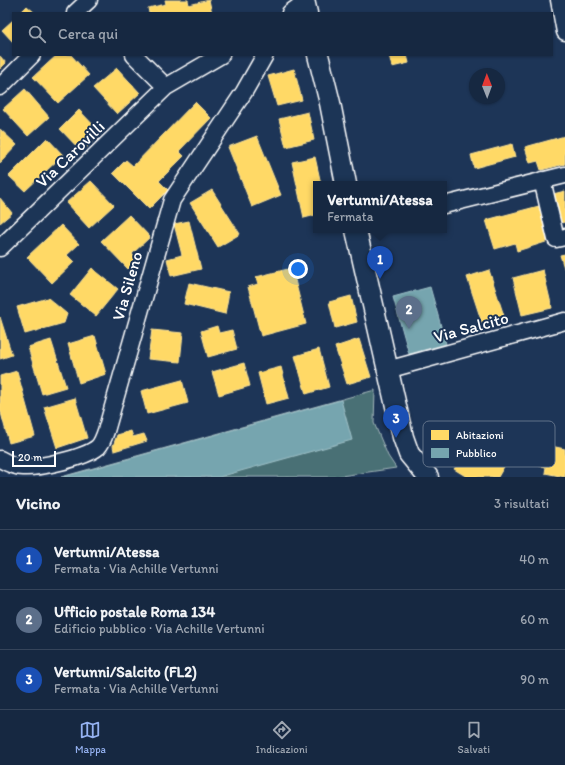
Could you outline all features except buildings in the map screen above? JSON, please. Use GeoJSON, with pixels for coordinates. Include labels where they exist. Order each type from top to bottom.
{"type":"FeatureCollection","features":[{"type":"Feature","properties":{"kind":"street"},"geometry":{"type":"LineString","coordinates":[[558,0],[565,32]]}},
{"type":"Feature","properties":{"kind":"street"},"geometry":{"type":"LineString","coordinates":[[0,87],[31,56]]}},
{"type":"Feature","properties":{"kind":"street"},"geometry":{"type":"LineString","coordinates":[[135,56],[166,87]]}},
{"type":"Feature","properties":{"kind":"street","name":"Via Carovilli"},"geometry":{"type":"LineString","coordinates":[[0,248],[166,87],[219,56]]}},
{"type":"Feature","properties":{"kind":"street","name":"Via Sileno"},"geometry":{"type":"LineString","coordinates":[[0,459],[22,467],[40,466],[84,455],[95,449],[100,444],[106,431],[172,200],[244,92],[264,56]]}},
{"type":"Feature","properties":{"kind":"street"},"geometry":{"type":"LineString","coordinates":[[318,56],[330,103],[345,181]]}},
{"type":"Feature","properties":{"kind":"street"},"geometry":{"type":"LineString","coordinates":[[447,204],[565,174]]}},
{"type":"Feature","properties":{"kind":"street"},"geometry":{"type":"LineString","coordinates":[[542,180],[556,239],[565,236]]}},
{"type":"Feature","properties":{"kind":"street"},"geometry":{"type":"LineString","coordinates":[[357,233],[406,447],[416,463],[428,477]]}},
{"type":"Feature","properties":{"kind":"street","name":"Via Salcito"},"geometry":{"type":"LineString","coordinates":[[388,370],[565,321]]}},
{"type":"Feature","properties":{"kind":"green space"},"geometry":{"type":"Polygon","coordinates":[[[375,390],[374,423],[388,456],[396,468],[334,477],[61,477],[375,390]]]}},
{"type":"Feature","properties":{"kind":"place","name":"Vertunni/Atessa"},"geometry":{"type":"Point","coordinates":[380,279]}},
{"type":"Feature","properties":{"kind":"place","name":"Ufficio postale Roma 134"},"geometry":{"type":"Point","coordinates":[409,329]}},
{"type":"Feature","properties":{"kind":"place","name":"Vertunni/Salcito (FL2)"},"geometry":{"type":"Point","coordinates":[396,438]}}]}
